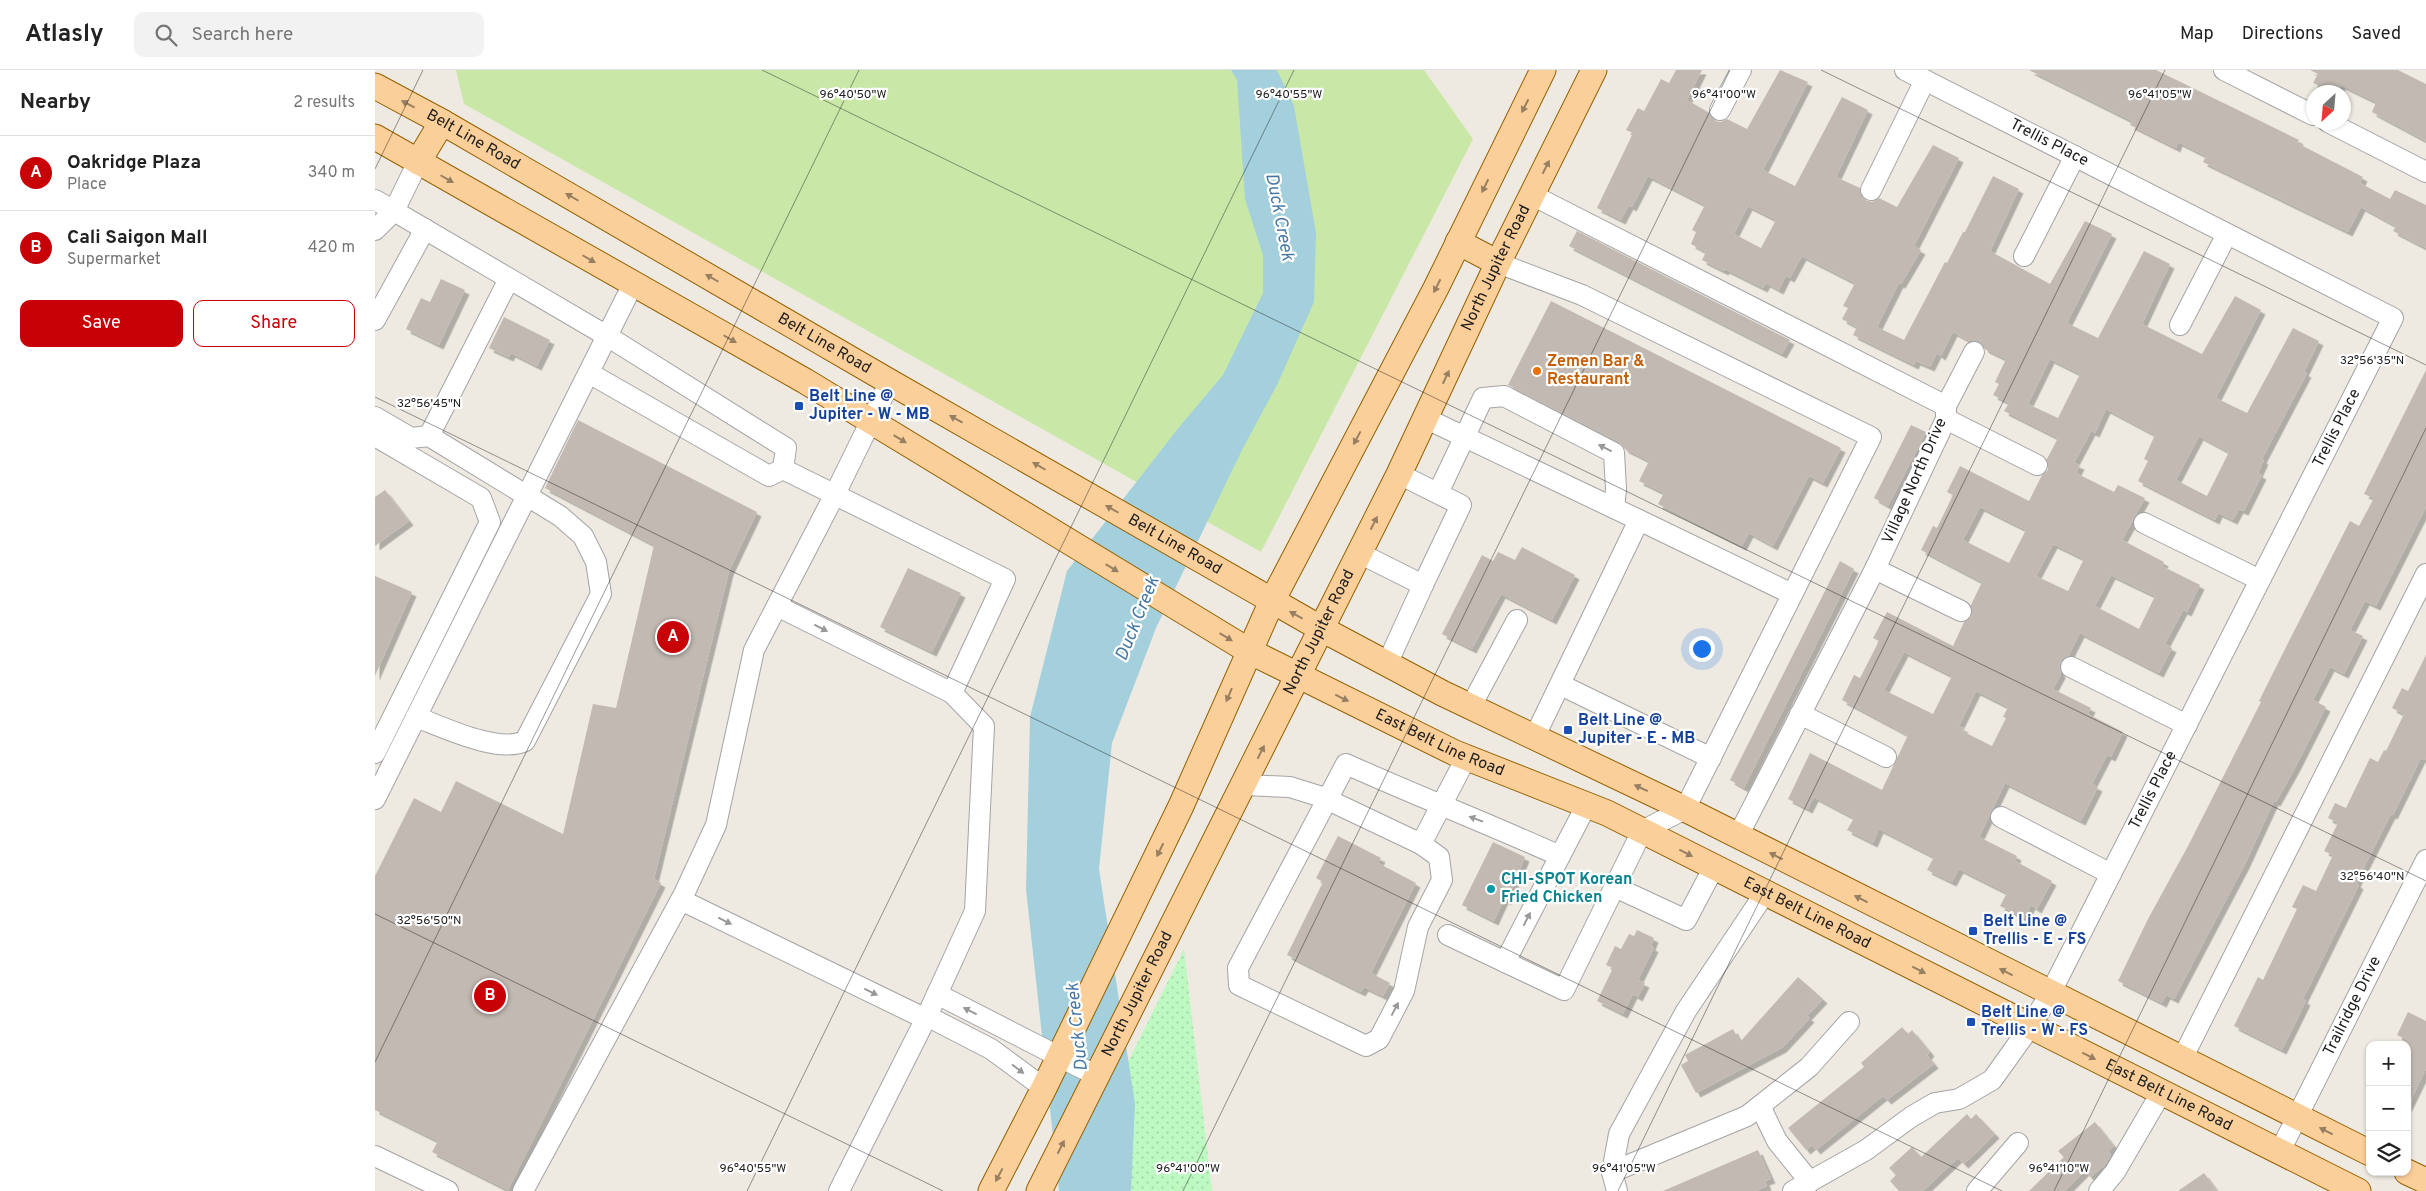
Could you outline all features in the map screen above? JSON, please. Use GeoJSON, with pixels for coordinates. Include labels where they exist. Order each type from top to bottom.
{"type":"FeatureCollection","features":[{"type":"Feature","properties":{"kind":"main road"},"geometry":{"type":"LineString","coordinates":[[991,1191],[1181,806],[1272,601],[1458,242],[1543,70]]}},
{"type":"Feature","properties":{"kind":"main road","name":"North Jupiter Road"},"geometry":{"type":"LineString","coordinates":[[1039,1191],[1298,677],[1320,628],[1427,419],[1498,263],[1594,70]]}},
{"type":"Feature","properties":{"kind":"main road","name":"Belt Line Road"},"geometry":{"type":"LineString","coordinates":[[375,86],[442,122],[1272,601]]}},
{"type":"Feature","properties":{"kind":"main road"},"geometry":{"type":"LineString","coordinates":[[419,162],[442,122]]}},
{"type":"Feature","properties":{"kind":"main road"},"geometry":{"type":"LineString","coordinates":[[375,137],[805,381],[1249,650]]}},
{"type":"Feature","properties":{"kind":"main road"},"geometry":{"type":"LineString","coordinates":[[1458,242],[1498,263]]}},
{"type":"Feature","properties":{"kind":"main road"},"geometry":{"type":"LineString","coordinates":[[1272,601],[1387,664],[1533,738],[1685,808],[2050,994],[2366,1151]]}},
{"type":"Feature","properties":{"kind":"main road","name":"East Belt Line Road"},"geometry":{"type":"LineString","coordinates":[[1249,650],[1298,677],[1466,758],[1586,806],[1642,831],[2358,1191]]}},
{"type":"Feature","properties":{"kind":"main road"},"geometry":{"type":"LineString","coordinates":[[2411,1174],[2426,1181]]}},
{"type":"Feature","properties":{"kind":"street"},"geometry":{"type":"LineString","coordinates":[[1720,110],[1741,70]]}},
{"type":"Feature","properties":{"kind":"street","name":"Trellis Place"},"geometry":{"type":"LineString","coordinates":[[1801,1186],[1866,1150],[1911,1117],[1935,1103],[1959,1099],[1992,1080],[2030,1026],[2050,994],[2393,318],[1905,70]]}},
{"type":"Feature","properties":{"kind":"street"},"geometry":{"type":"LineString","coordinates":[[2224,70],[2306,111]]}},
{"type":"Feature","properties":{"kind":"street"},"geometry":{"type":"LineString","coordinates":[[1871,190],[1925,80]]}},
{"type":"Feature","properties":{"kind":"street"},"geometry":{"type":"LineString","coordinates":[[2344,130],[2426,172]]}},
{"type":"Feature","properties":{"kind":"street"},"geometry":{"type":"LineString","coordinates":[[2024,256],[2075,156]]}},
{"type":"Feature","properties":{"kind":"street"},"geometry":{"type":"LineString","coordinates":[[375,230],[394,211],[419,162]]}},
{"type":"Feature","properties":{"kind":"street","name":"Village North Drive"},"geometry":{"type":"LineString","coordinates":[[1532,195],[1946,412],[1875,569],[1738,836]]}},
{"type":"Feature","properties":{"kind":"street"},"geometry":{"type":"LineString","coordinates":[[375,200],[607,336],[786,448],[783,469]]}},
{"type":"Feature","properties":{"kind":"street"},"geometry":{"type":"LineString","coordinates":[[375,320],[425,229]]}},
{"type":"Feature","properties":{"kind":"street"},"geometry":{"type":"LineString","coordinates":[[2180,324],[2227,234]]}},
{"type":"Feature","properties":{"kind":"street"},"geometry":{"type":"LineString","coordinates":[[1448,935],[1564,990],[1642,831],[1685,808],[1871,437],[1582,295],[1498,263]]}},
{"type":"Feature","properties":{"kind":"street"},"geometry":{"type":"LineString","coordinates":[[429,436],[509,279]]}},
{"type":"Feature","properties":{"kind":"street"},"geometry":{"type":"LineString","coordinates":[[375,799],[633,284]]}},
{"type":"Feature","properties":{"kind":"street"},"geometry":{"type":"LineString","coordinates":[[1974,352],[1946,412],[2037,465]]}},
{"type":"Feature","properties":{"kind":"street"},"geometry":{"type":"LineString","coordinates":[[589,373],[769,476],[783,469]]}},
{"type":"Feature","properties":{"kind":"street"},"geometry":{"type":"LineString","coordinates":[[523,1191],[681,900],[716,825],[754,650],[835,496],[890,382]]}},
{"type":"Feature","properties":{"kind":"street"},"geometry":{"type":"LineString","coordinates":[[1437,493],[1483,398],[1504,396],[1614,452],[1616,489],[1614,508]]}},
{"type":"Feature","properties":{"kind":"street"},"geometry":{"type":"LineString","coordinates":[[375,417],[411,438],[429,436],[560,516],[583,536],[596,562],[601,594],[525,741],[516,745],[478,740],[416,717]]}},
{"type":"Feature","properties":{"kind":"street"},"geometry":{"type":"LineString","coordinates":[[1427,419],[1792,594]]}},
{"type":"Feature","properties":{"kind":"street"},"geometry":{"type":"LineString","coordinates":[[375,436],[481,498],[490,522],[375,753]]}},
{"type":"Feature","properties":{"kind":"street"},"geometry":{"type":"LineString","coordinates":[[783,469],[1005,579],[953,693]]}},
{"type":"Feature","properties":{"kind":"street"},"geometry":{"type":"LineString","coordinates":[[1387,664],[1461,505],[1399,474]]}},
{"type":"Feature","properties":{"kind":"street"},"geometry":{"type":"LineString","coordinates":[[1533,738],[1561,685],[1639,520]]}},
{"type":"Feature","properties":{"kind":"street"},"geometry":{"type":"LineString","coordinates":[[2144,523],[2260,580]]}},
{"type":"Feature","properties":{"kind":"street"},"geometry":{"type":"LineString","coordinates":[[1359,553],[1423,585]]}},
{"type":"Feature","properties":{"kind":"street"},"geometry":{"type":"LineString","coordinates":[[1875,569],[1961,611]]}},
{"type":"Feature","properties":{"kind":"street"},"geometry":{"type":"LineString","coordinates":[[2182,1059],[2426,574]]}},
{"type":"Feature","properties":{"kind":"street"},"geometry":{"type":"LineString","coordinates":[[777,606],[953,693],[984,726],[975,911],[926,1017],[839,1191]]}},
{"type":"Feature","properties":{"kind":"street"},"geometry":{"type":"LineString","coordinates":[[1471,706],[1517,620]]}},
{"type":"Feature","properties":{"kind":"street"},"geometry":{"type":"LineString","coordinates":[[2071,667],[2187,725]]}},
{"type":"Feature","properties":{"kind":"street"},"geometry":{"type":"LineString","coordinates":[[1561,685],[1711,758]]}},
{"type":"Feature","properties":{"kind":"street"},"geometry":{"type":"LineString","coordinates":[[1800,714],[1886,757]]}},
{"type":"Feature","properties":{"kind":"street"},"geometry":{"type":"LineString","coordinates":[[1421,844],[1466,758]]}},
{"type":"Feature","properties":{"kind":"street"},"geometry":{"type":"LineString","coordinates":[[1244,785],[1290,787],[1328,800],[1421,844],[1439,857],[1442,880],[1418,927],[1404,991],[1379,1039],[1365,1046],[1239,985],[1238,968],[1328,800],[1347,764],[1560,856]]}},
{"type":"Feature","properties":{"kind":"street"},"geometry":{"type":"LineString","coordinates":[[1505,962],[1586,806]]}},
{"type":"Feature","properties":{"kind":"street"},"geometry":{"type":"LineString","coordinates":[[2001,817],[2111,874]]}},
{"type":"Feature","properties":{"kind":"street","name":"Trailridge Drive"},"geometry":{"type":"LineString","coordinates":[[2280,1151],[2426,860]]}},
{"type":"Feature","properties":{"kind":"street"},"geometry":{"type":"LineString","coordinates":[[1615,887],[1686,920],[1714,867]]}},
{"type":"Feature","properties":{"kind":"street"},"geometry":{"type":"LineString","coordinates":[[1615,1182],[1619,1134],[1686,1011],[1765,893]]}},
{"type":"Feature","properties":{"kind":"street"},"geometry":{"type":"LineString","coordinates":[[681,900],[991,1049],[1043,1088]]}},
{"type":"Feature","properties":{"kind":"street"},"geometry":{"type":"LineString","coordinates":[[937,994],[1097,1076]]}},
{"type":"Feature","properties":{"kind":"street"},"geometry":{"type":"LineString","coordinates":[[1615,1182],[1747,1116],[1809,1067],[1849,1022]]}},
{"type":"Feature","properties":{"kind":"street"},"geometry":{"type":"LineString","coordinates":[[2099,1191],[2115,1172],[2161,1093]]}},
{"type":"Feature","properties":{"kind":"street"},"geometry":{"type":"LineString","coordinates":[[1760,1106],[1801,1186]]}},
{"type":"Feature","properties":{"kind":"street"},"geometry":{"type":"LineString","coordinates":[[1977,1191],[2018,1143]]}},
{"type":"Feature","properties":{"kind":"street"},"geometry":{"type":"LineString","coordinates":[[375,1156],[448,1191]]}},
{"type":"Feature","properties":{"kind":"green space"},"geometry":{"type":"Polygon","coordinates":[[[456,70],[1424,70],[1473,139],[1261,552],[464,104],[456,70]]]}},
{"type":"Feature","properties":{"kind":"green space"},"geometry":{"type":"Polygon","coordinates":[[[1184,949],[1212,1191],[1064,1191],[1184,949]]]}},
{"type":"Feature","properties":{"kind":"water","name":"Duck Creek"},"geometry":{"type":"Polygon","coordinates":[[[1231,70],[1277,70],[1294,106],[1316,233],[1314,302],[1277,385],[1242,450],[1156,628],[1112,743],[1099,869],[1135,1104],[1131,1191],[1059,1191],[1026,889],[1030,717],[1067,571],[1180,426],[1223,375],[1263,293],[1263,255],[1245,199],[1237,80],[1231,70]]]}},
{"type":"Feature","properties":{"kind":"building"},"geometry":{"type":"Polygon","coordinates":[[[1676,70],[1702,70],[1687,100],[1708,112],[1715,121],[1721,122],[1727,119],[1747,129],[1780,70],[1808,82],[1763,170],[1795,186],[1842,97],[1868,110],[1836,177],[1860,188],[1861,196],[1865,200],[1872,202],[1879,198],[1897,207],[1933,145],[1959,158],[1914,246],[1921,250],[1901,284],[1899,283],[1877,327],[1904,340],[1945,262],[1947,263],[1963,232],[1965,232],[1993,176],[2019,189],[1990,251],[2050,284],[2085,221],[2112,234],[2067,323],[2098,338],[2144,251],[2170,264],[2142,324],[2202,354],[2235,296],[2261,310],[2216,398],[2247,413],[2293,328],[2319,341],[2304,372],[2307,373],[2262,459],[2264,460],[2258,473],[2262,475],[2244,511],[2239,509],[2233,520],[2218,513],[2215,520],[2138,481],[2148,461],[2144,459],[2155,435],[2106,409],[2095,433],[2091,431],[2074,463],[2080,465],[2076,473],[2114,492],[2118,485],[2145,498],[2122,540],[2164,562],[2162,566],[2200,585],[2187,612],[2183,610],[2165,644],[2172,648],[2159,673],[2080,633],[2069,655],[2061,661],[2059,667],[2061,674],[2053,689],[2091,708],[2088,714],[2123,732],[2111,757],[2107,755],[2092,784],[2098,787],[2081,821],[2005,783],[1979,837],[2017,856],[2015,861],[2052,881],[2037,909],[2031,905],[2024,918],[2000,906],[2007,893],[1959,869],[1952,882],[1927,870],[1934,857],[1879,829],[1873,843],[1847,830],[1854,818],[1814,797],[1808,809],[1788,799],[1810,753],[1882,790],[1908,735],[1842,700],[1854,675],[1860,678],[1879,641],[1873,638],[1887,612],[1953,646],[1964,622],[1971,617],[1971,605],[1982,582],[1921,550],[1933,526],[1937,528],[1953,495],[1947,492],[1960,466],[2029,501],[2042,475],[2048,470],[2047,459],[2058,438],[2004,411],[2009,403],[1993,395],[1999,384],[1995,382],[2006,359],[1985,349],[1979,341],[1970,341],[1953,332],[1941,356],[1937,353],[1930,367],[1916,361],[1914,365],[1853,335],[1857,327],[1842,319],[1848,308],[1843,306],[1855,283],[1802,256],[1790,278],[1786,276],[1779,290],[1766,283],[1763,288],[1725,269],[1724,271],[1702,260],[1706,252],[1691,244],[1696,232],[1692,230],[1705,205],[1648,176],[1632,207],[1629,205],[1621,220],[1597,208],[1633,133],[1626,130],[1638,108],[1644,111],[1661,79],[1669,83],[1676,70]],[[1748,206],[1734,234],[1761,248],[1776,220],[1748,206]],[[2050,359],[2028,404],[2058,418],[2080,374],[2050,359]],[[2199,436],[2176,480],[2207,496],[2229,452],[2199,436]],[[1980,507],[1963,540],[2009,563],[2026,530],[1980,507]],[[2053,544],[2036,576],[2068,591],[2084,559],[2053,544]],[[2111,575],[2095,606],[2139,629],[2155,596],[2111,575]],[[1904,652],[1884,690],[1933,714],[1952,676],[1904,652]],[[1976,691],[1959,726],[1964,728],[1962,731],[1992,746],[2006,718],[2003,717],[2008,707],[1976,691]]]}},
{"type":"Feature","properties":{"kind":"building"},"geometry":{"type":"Polygon","coordinates":[[[2029,70],[2156,70],[2299,140],[2297,143],[2363,177],[2360,183],[2390,199],[2395,190],[2426,205],[2426,248],[2393,231],[2396,226],[2361,207],[2348,232],[2203,162],[2206,156],[2178,142],[2176,148],[2130,125],[2132,121],[2029,70]]]}},
{"type":"Feature","properties":{"kind":"building"},"geometry":{"type":"Polygon","coordinates":[[[2310,70],[2398,70],[2426,84],[2426,141],[2372,112],[2376,102],[2351,90],[2351,85],[2317,85],[2313,83],[2318,74],[2310,70]]]}},
{"type":"Feature","properties":{"kind":"building"},"geometry":{"type":"Polygon","coordinates":[[[1577,231],[1790,340],[1782,354],[1569,246],[1577,231]]]}},
{"type":"Feature","properties":{"kind":"building"},"geometry":{"type":"Polygon","coordinates":[[[441,279],[465,290],[439,345],[406,329],[421,298],[430,302],[441,279]]]}},
{"type":"Feature","properties":{"kind":"building"},"geometry":{"type":"Polygon","coordinates":[[[1551,301],[1841,448],[1823,483],[1809,476],[1773,546],[1749,533],[1742,546],[1658,504],[1664,493],[1639,481],[1649,461],[1625,449],[1619,442],[1508,385],[1551,301]]]}},
{"type":"Feature","properties":{"kind":"building"},"geometry":{"type":"Polygon","coordinates":[[[504,317],[550,340],[537,366],[511,353],[509,357],[489,348],[504,317]]]}},
{"type":"Feature","properties":{"kind":"building"},"geometry":{"type":"Polygon","coordinates":[[[2426,370],[2426,507],[2376,606],[2365,601],[2350,630],[2363,636],[2344,674],[2330,667],[2313,700],[2326,707],[2295,768],[2276,802],[2274,801],[2245,864],[2174,999],[2166,995],[2162,1003],[2118,981],[2148,919],[2188,846],[2261,702],[2259,701],[2350,521],[2359,526],[2374,498],[2364,494],[2426,370]]]}},
{"type":"Feature","properties":{"kind":"building"},"geometry":{"type":"Polygon","coordinates":[[[578,420],[757,512],[729,571],[654,879],[661,883],[508,1190],[432,1152],[438,1141],[375,1110],[375,876],[414,798],[441,812],[456,781],[563,834],[593,704],[616,708],[654,545],[545,488],[578,420]]]}},
{"type":"Feature","properties":{"kind":"building"},"geometry":{"type":"Polygon","coordinates":[[[1911,425],[1926,432],[1888,506],[1874,498],[1911,425]]]}},
{"type":"Feature","properties":{"kind":"building"},"geometry":{"type":"Polygon","coordinates":[[[385,490],[409,521],[375,546],[375,497],[385,490]]]}},
{"type":"Feature","properties":{"kind":"building"},"geometry":{"type":"Polygon","coordinates":[[[1522,547],[1575,575],[1552,620],[1501,594],[1472,649],[1442,634],[1482,555],[1493,561],[1498,552],[1515,560],[1522,547]]]}},
{"type":"Feature","properties":{"kind":"building"},"geometry":{"type":"Polygon","coordinates":[[[1840,561],[1854,569],[1744,788],[1730,780],[1840,561]]]}},
{"type":"Feature","properties":{"kind":"building"},"geometry":{"type":"Polygon","coordinates":[[[908,568],[961,593],[932,652],[880,627],[908,568]]]}},
{"type":"Feature","properties":{"kind":"building"},"geometry":{"type":"Polygon","coordinates":[[[375,576],[412,592],[375,676],[375,576]]]}},
{"type":"Feature","properties":{"kind":"building"},"geometry":{"type":"Polygon","coordinates":[[[2426,655],[2426,760],[2421,758],[2356,883],[2359,885],[2303,999],[2306,1001],[2282,1050],[2234,1026],[2258,977],[2263,980],[2297,909],[2292,907],[2303,885],[2316,891],[2333,855],[2324,851],[2338,823],[2328,818],[2335,803],[2346,808],[2370,758],[2378,762],[2384,750],[2386,751],[2404,714],[2392,708],[2402,688],[2408,691],[2426,655]]]}},
{"type":"Feature","properties":{"kind":"building"},"geometry":{"type":"Polygon","coordinates":[[[1338,836],[1381,858],[1378,863],[1416,883],[1371,973],[1390,983],[1383,996],[1364,987],[1361,992],[1287,955],[1323,882],[1316,878],[1338,836]]]}},
{"type":"Feature","properties":{"kind":"building","name":"CHI-SPOT Korean Fried Chicken"},"geometry":{"type":"Polygon","coordinates":[[[1493,842],[1525,857],[1507,901],[1504,899],[1494,921],[1462,905],[1493,842]]]}},
{"type":"Feature","properties":{"kind":"building"},"geometry":{"type":"Polygon","coordinates":[[[1637,930],[1654,938],[1651,946],[1654,948],[1638,980],[1645,983],[1638,997],[1633,994],[1623,1014],[1597,1001],[1613,968],[1606,965],[1615,946],[1621,949],[1629,934],[1634,936],[1637,930]]]}},
{"type":"Feature","properties":{"kind":"building"},"geometry":{"type":"Polygon","coordinates":[[[1798,977],[1823,999],[1807,1016],[1810,1018],[1782,1048],[1696,1093],[1681,1065],[1688,1061],[1685,1055],[1733,1029],[1740,1042],[1798,977]]]}},
{"type":"Feature","properties":{"kind":"building"},"geometry":{"type":"Polygon","coordinates":[[[2408,1012],[2426,1021],[2426,1069],[2411,1100],[2411,1041],[2407,1041],[2397,1035],[2408,1012]]]}},
{"type":"Feature","properties":{"kind":"building"},"geometry":{"type":"Polygon","coordinates":[[[1902,1027],[1908,1034],[1912,1030],[1930,1052],[1927,1055],[1934,1064],[1887,1100],[1883,1096],[1816,1150],[1812,1145],[1806,1150],[1788,1128],[1864,1067],[1861,1063],[1902,1027]]]}},
{"type":"Feature","properties":{"kind":"building"},"geometry":{"type":"Polygon","coordinates":[[[1967,1114],[1971,1119],[1976,1114],[1995,1134],[1964,1164],[1958,1158],[1923,1191],[1899,1191],[1890,1181],[1896,1175],[1889,1168],[1912,1147],[1921,1157],[1967,1114]]]}},
{"type":"Feature","properties":{"kind":"building"},"geometry":{"type":"Polygon","coordinates":[[[2095,1122],[2114,1146],[2108,1151],[2111,1155],[2105,1165],[2090,1177],[2085,1171],[2065,1191],[2029,1191],[2064,1157],[2058,1151],[2095,1122]]]}},
{"type":"Feature","properties":{"kind":"building"},"geometry":{"type":"Polygon","coordinates":[[[1758,1150],[1771,1179],[1765,1181],[1767,1186],[1755,1191],[1663,1191],[1758,1150]]]}},
{"type":"Feature","properties":{"kind":"building"},"geometry":{"type":"Polygon","coordinates":[[[2204,1173],[2217,1191],[2178,1191],[2204,1173]]]}},
{"type":"Feature","properties":{"kind":"place","name":"Zemen Bar & Restaurant"},"geometry":{"type":"Point","coordinates":[1537,371]}},
{"type":"Feature","properties":{"kind":"place","name":"Belt Line @ Jupiter - W - MB"},"geometry":{"type":"Point","coordinates":[799,406]}},
{"type":"Feature","properties":{"kind":"place","name":"Oakridge Plaza"},"geometry":{"type":"Point","coordinates":[673,637]}},
{"type":"Feature","properties":{"kind":"place","name":"Belt Line @ Jupiter - E - MB"},"geometry":{"type":"Point","coordinates":[1568,730]}},
{"type":"Feature","properties":{"kind":"place","name":"CHI-SPOT Korean Fried Chicken"},"geometry":{"type":"Point","coordinates":[1491,889]}},
{"type":"Feature","properties":{"kind":"place","name":"Belt Line @ Trellis - E - FS"},"geometry":{"type":"Point","coordinates":[1973,931]}},
{"type":"Feature","properties":{"kind":"place","name":"Cali Saigon Mall"},"geometry":{"type":"Point","coordinates":[490,996]}},
{"type":"Feature","properties":{"kind":"place","name":"Belt Line @ Trellis - W - FS"},"geometry":{"type":"Point","coordinates":[1971,1022]}}]}
